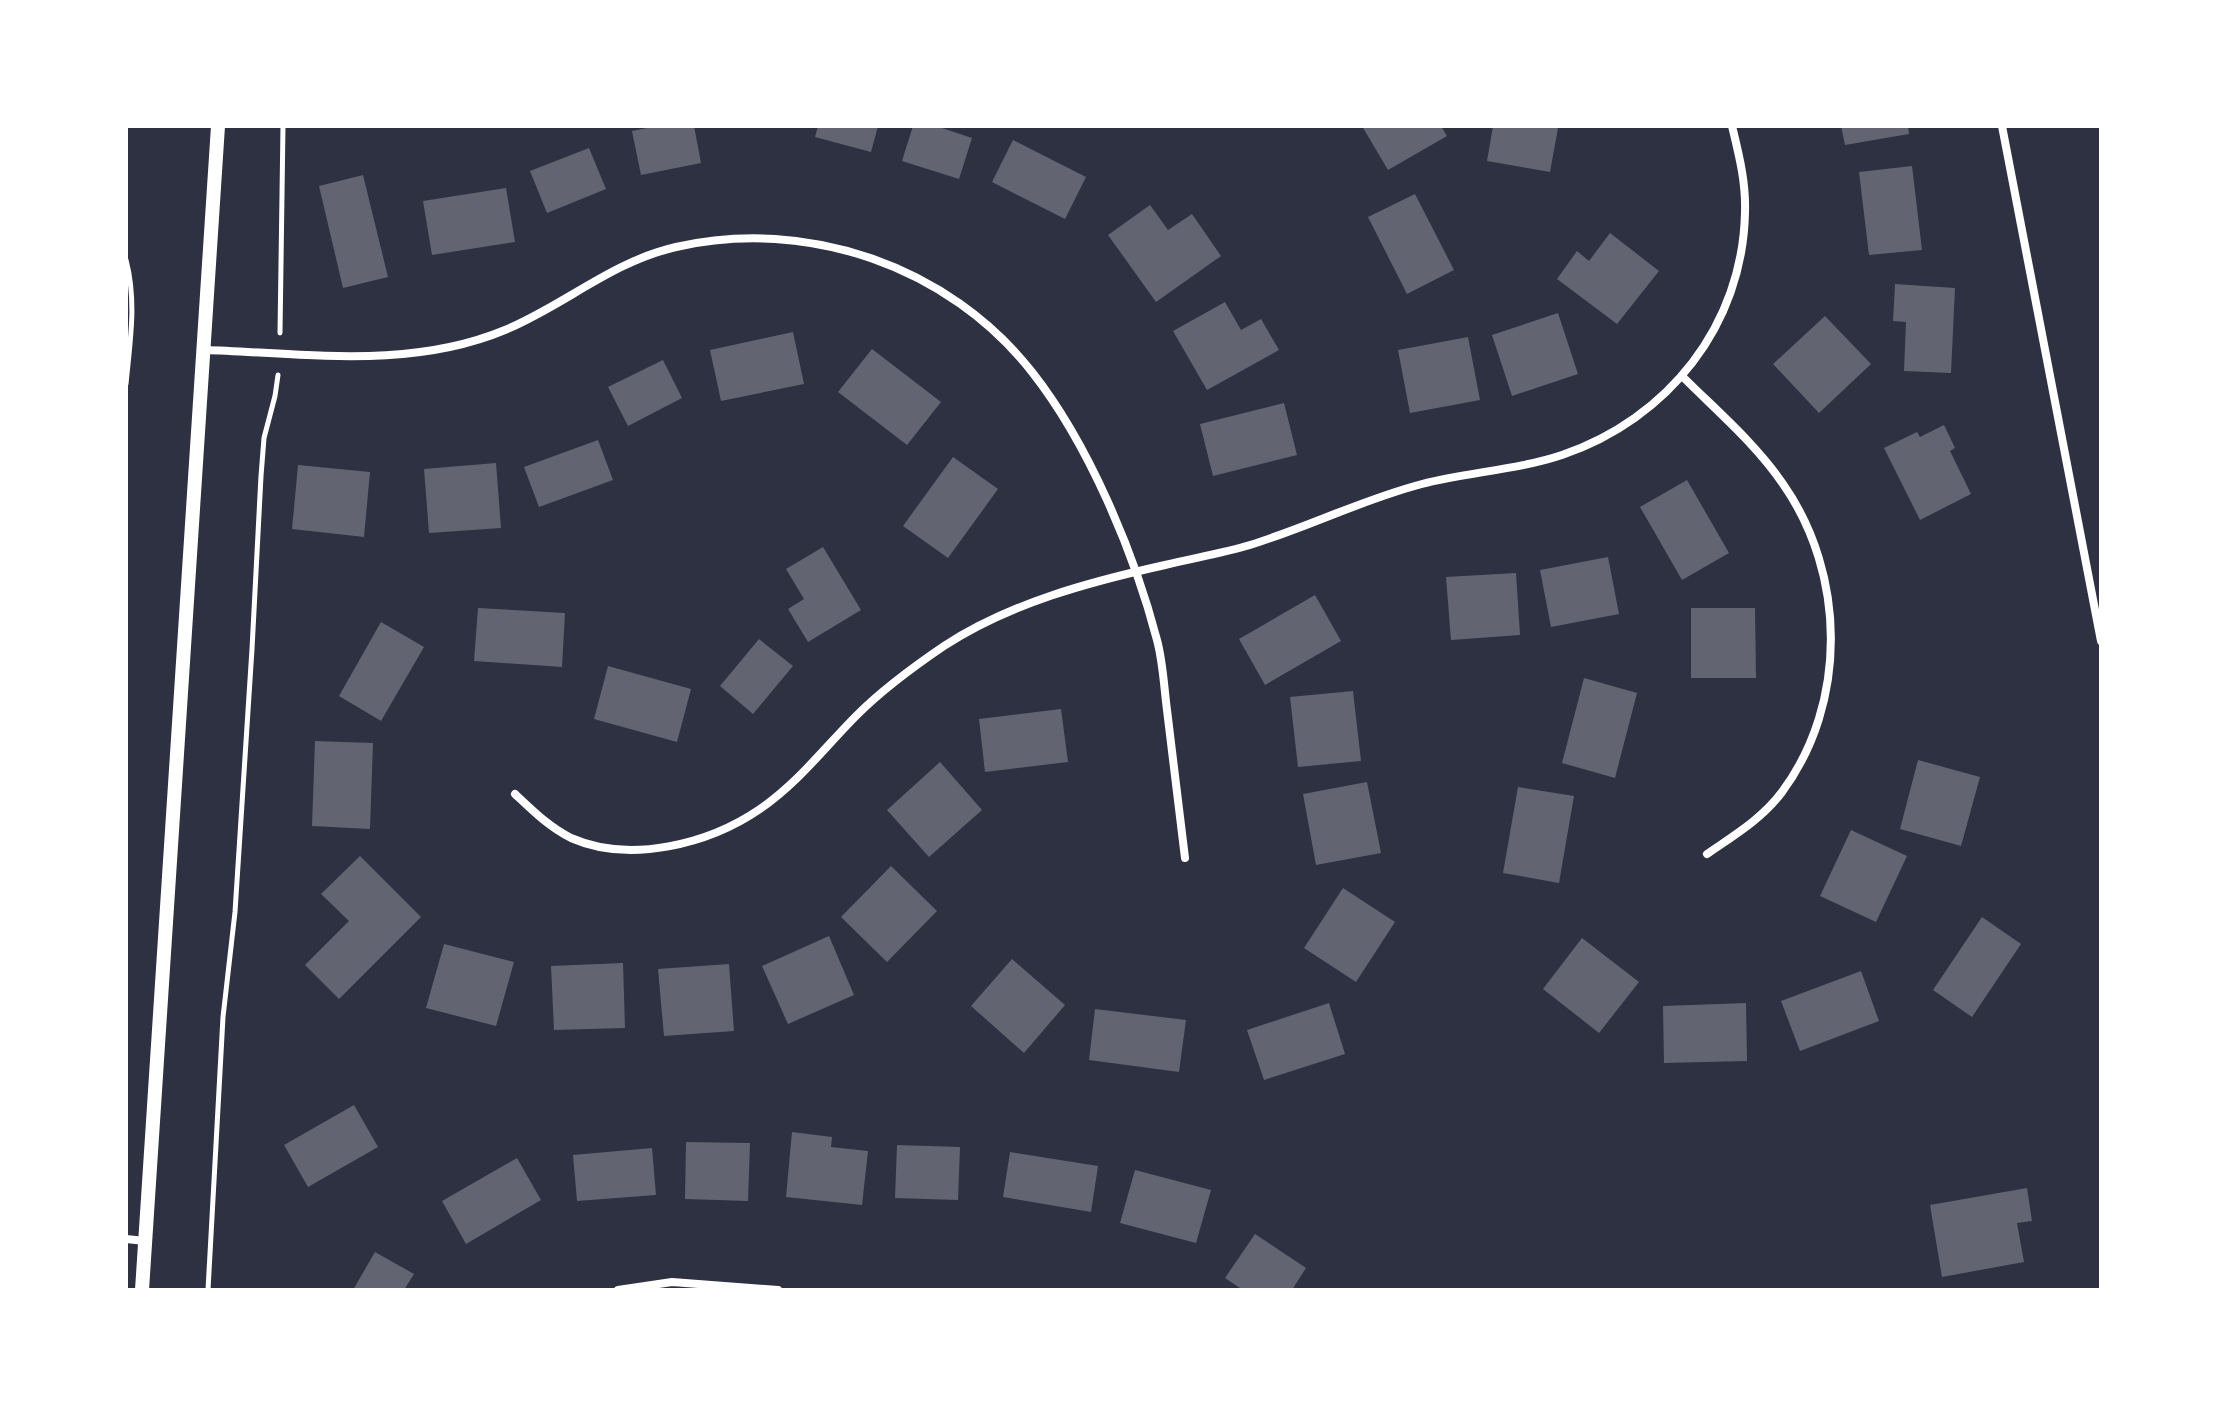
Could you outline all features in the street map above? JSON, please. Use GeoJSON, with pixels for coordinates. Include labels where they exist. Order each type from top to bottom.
{"type":"FeatureCollection","features":[{"type":"Feature","properties":{"kind":"street"},"geometry":{"type":"LineString","coordinates":[[142,1290],[218,126]]}},
{"type":"Feature","properties":{"kind":"street"},"geometry":{"type":"LineString","coordinates":[[515,794],[542,821],[572,838],[603,848],[637,849],[693,840],[741,821],[762,808],[801,775],[858,714],[890,686],[947,644],[995,617],[1047,596],[1248,545],[1420,485],[1557,457],[1606,436],[1640,414],[1683,377],[1707,344],[1729,296],[1741,256],[1745,213],[1744,173],[1732,126]]}},
{"type":"Feature","properties":{"kind":"street"},"geometry":{"type":"LineString","coordinates":[[2002,126],[2101,641]]}},
{"type":"Feature","properties":{"kind":"street"},"geometry":{"type":"LineString","coordinates":[[204,350],[365,357],[438,351],[473,342],[537,314],[602,275],[637,259],[713,240],[786,240],[858,253],[914,276],[954,300],[1007,344],[1050,396],[1084,452],[1137,571],[1158,644],[1185,858]]}},
{"type":"Feature","properties":{"kind":"street"},"geometry":{"type":"LineString","coordinates":[[1683,377],[1756,450],[1783,484],[1809,534],[1825,578],[1831,617],[1831,657],[1825,697],[1798,768],[1780,795],[1744,829],[1707,854]]}},
{"type":"Feature","properties":{"kind":"street"},"geometry":{"type":"LineString","coordinates":[[126,1239],[145,1241]]}},
{"type":"Feature","properties":{"kind":"street"},"geometry":{"type":"LineString","coordinates":[[618,1290],[672,1282],[778,1290]]}},
{"type":"Feature","properties":{"kind":"path"},"geometry":{"type":"LineString","coordinates":[[208,1290],[223,1017],[235,912],[261,476],[264,438],[275,396],[280,353],[283,126]]}},
{"type":"Feature","properties":{"kind":"path"},"geometry":{"type":"LineString","coordinates":[[126,260],[133,284],[134,312],[126,384]]}},
{"type":"Feature","properties":{"kind":"building"},"geometry":{"type":"Polygon","coordinates":[[[657,126],[694,126],[701,163],[641,175],[632,131],[657,126]]]}},
{"type":"Feature","properties":{"kind":"building"},"geometry":{"type":"Polygon","coordinates":[[[818,126],[878,126],[871,152],[815,137],[818,126]]]}},
{"type":"Feature","properties":{"kind":"building"},"geometry":{"type":"Polygon","coordinates":[[[913,126],[936,126],[972,138],[959,179],[902,161],[913,126]]]}},
{"type":"Feature","properties":{"kind":"building"},"geometry":{"type":"Polygon","coordinates":[[[1362,126],[1441,126],[1447,136],[1388,170],[1362,126]]]}},
{"type":"Feature","properties":{"kind":"building"},"geometry":{"type":"Polygon","coordinates":[[[1493,126],[1558,128],[1550,172],[1487,161],[1493,126]]]}},
{"type":"Feature","properties":{"kind":"building"},"geometry":{"type":"Polygon","coordinates":[[[1841,126],[1908,126],[1909,134],[1845,145],[1841,126]]]}},
{"type":"Feature","properties":{"kind":"building"},"geometry":{"type":"Polygon","coordinates":[[[1013,140],[1086,177],[1065,219],[992,182],[1013,140]]]}},
{"type":"Feature","properties":{"kind":"building"},"geometry":{"type":"Polygon","coordinates":[[[589,148],[606,189],[547,213],[530,171],[589,148]]]}},
{"type":"Feature","properties":{"kind":"building"},"geometry":{"type":"Polygon","coordinates":[[[1912,166],[1922,250],[1869,255],[1859,172],[1912,166]]]}},
{"type":"Feature","properties":{"kind":"building"},"geometry":{"type":"Polygon","coordinates":[[[363,175],[388,277],[343,288],[319,186],[363,175]]]}},
{"type":"Feature","properties":{"kind":"building"},"geometry":{"type":"Polygon","coordinates":[[[506,188],[515,242],[432,255],[423,201],[506,188]]]}},
{"type":"Feature","properties":{"kind":"building"},"geometry":{"type":"Polygon","coordinates":[[[1415,194],[1454,270],[1407,294],[1368,217],[1415,194]]]}},
{"type":"Feature","properties":{"kind":"building"},"geometry":{"type":"Polygon","coordinates":[[[1150,205],[1168,230],[1192,214],[1221,256],[1156,302],[1108,235],[1150,205]]]}},
{"type":"Feature","properties":{"kind":"building"},"geometry":{"type":"Polygon","coordinates":[[[1610,233],[1659,271],[1617,324],[1557,279],[1577,251],[1589,261],[1610,233]]]}},
{"type":"Feature","properties":{"kind":"building"},"geometry":{"type":"Polygon","coordinates":[[[1895,284],[1955,288],[1951,373],[1904,371],[1906,322],[1893,321],[1895,284]]]}},
{"type":"Feature","properties":{"kind":"building"},"geometry":{"type":"Polygon","coordinates":[[[1225,302],[1241,330],[1261,319],[1279,350],[1207,390],[1173,331],[1225,302]]]}},
{"type":"Feature","properties":{"kind":"building"},"geometry":{"type":"Polygon","coordinates":[[[1558,313],[1578,374],[1512,396],[1492,335],[1558,313]]]}},
{"type":"Feature","properties":{"kind":"building"},"geometry":{"type":"Polygon","coordinates":[[[1825,316],[1871,364],[1819,413],[1773,364],[1825,316]]]}},
{"type":"Feature","properties":{"kind":"building"},"geometry":{"type":"Polygon","coordinates":[[[793,332],[804,384],[721,401],[710,350],[793,332]]]}},
{"type":"Feature","properties":{"kind":"building"},"geometry":{"type":"Polygon","coordinates":[[[1468,337],[1480,400],[1410,413],[1398,350],[1468,337]]]}},
{"type":"Feature","properties":{"kind":"building"},"geometry":{"type":"Polygon","coordinates":[[[872,349],[941,402],[907,445],[838,392],[872,349]]]}},
{"type":"Feature","properties":{"kind":"building"},"geometry":{"type":"Polygon","coordinates":[[[663,360],[682,398],[628,426],[608,387],[663,360]]]}},
{"type":"Feature","properties":{"kind":"building"},"geometry":{"type":"Polygon","coordinates":[[[1284,403],[1297,455],[1213,476],[1200,424],[1284,403]]]}},
{"type":"Feature","properties":{"kind":"building"},"geometry":{"type":"Polygon","coordinates":[[[1944,425],[1955,448],[1950,451],[1971,494],[1920,520],[1884,448],[1917,432],[1920,437],[1944,425]]]}},
{"type":"Feature","properties":{"kind":"building"},"geometry":{"type":"Polygon","coordinates":[[[598,440],[613,480],[539,507],[524,467],[598,440]]]}},
{"type":"Feature","properties":{"kind":"building"},"geometry":{"type":"Polygon","coordinates":[[[953,457],[998,489],[948,558],[903,526],[953,457]]]}},
{"type":"Feature","properties":{"kind":"building"},"geometry":{"type":"Polygon","coordinates":[[[496,463],[501,528],[429,533],[424,469],[496,463]]]}},
{"type":"Feature","properties":{"kind":"building"},"geometry":{"type":"Polygon","coordinates":[[[298,465],[370,472],[364,537],[292,529],[298,465]]]}},
{"type":"Feature","properties":{"kind":"building"},"geometry":{"type":"Polygon","coordinates":[[[1687,480],[1729,553],[1682,580],[1640,507],[1687,480]]]}},
{"type":"Feature","properties":{"kind":"building"},"geometry":{"type":"Polygon","coordinates":[[[823,547],[861,610],[808,642],[788,609],[804,599],[786,569],[823,547]]]}},
{"type":"Feature","properties":{"kind":"building"},"geometry":{"type":"Polygon","coordinates":[[[1608,557],[1619,614],[1551,627],[1540,570],[1608,557]]]}},
{"type":"Feature","properties":{"kind":"building"},"geometry":{"type":"Polygon","coordinates":[[[1516,573],[1520,635],[1451,640],[1446,577],[1516,573]]]}},
{"type":"Feature","properties":{"kind":"building"},"geometry":{"type":"Polygon","coordinates":[[[1315,595],[1341,641],[1265,685],[1239,639],[1315,595]]]}},
{"type":"Feature","properties":{"kind":"building"},"geometry":{"type":"Polygon","coordinates":[[[478,608],[565,613],[562,667],[474,661],[478,608]]]}},
{"type":"Feature","properties":{"kind":"building"},"geometry":{"type":"Polygon","coordinates":[[[1691,608],[1755,608],[1756,678],[1691,678],[1691,608]]]}},
{"type":"Feature","properties":{"kind":"building"},"geometry":{"type":"Polygon","coordinates":[[[381,622],[424,647],[381,721],[339,696],[381,622]]]}},
{"type":"Feature","properties":{"kind":"building"},"geometry":{"type":"Polygon","coordinates":[[[759,639],[793,666],[753,714],[720,686],[759,639]]]}},
{"type":"Feature","properties":{"kind":"building"},"geometry":{"type":"Polygon","coordinates":[[[608,666],[691,689],[677,742],[594,719],[608,666]]]}},
{"type":"Feature","properties":{"kind":"building"},"geometry":{"type":"Polygon","coordinates":[[[1584,678],[1637,693],[1615,778],[1562,763],[1584,678]]]}},
{"type":"Feature","properties":{"kind":"building"},"geometry":{"type":"Polygon","coordinates":[[[1353,691],[1361,761],[1298,767],[1290,697],[1353,691]]]}},
{"type":"Feature","properties":{"kind":"building"},"geometry":{"type":"Polygon","coordinates":[[[1061,709],[1068,762],[985,772],[979,719],[1061,709]]]}},
{"type":"Feature","properties":{"kind":"building"},"geometry":{"type":"Polygon","coordinates":[[[315,741],[373,743],[370,829],[312,826],[315,741]]]}},
{"type":"Feature","properties":{"kind":"building"},"geometry":{"type":"Polygon","coordinates":[[[1918,760],[1980,777],[1961,846],[1900,829],[1918,760]]]}},
{"type":"Feature","properties":{"kind":"building"},"geometry":{"type":"Polygon","coordinates":[[[940,762],[982,810],[929,857],[887,810],[940,762]]]}},
{"type":"Feature","properties":{"kind":"building"},"geometry":{"type":"Polygon","coordinates":[[[1367,782],[1381,853],[1316,865],[1303,794],[1367,782]]]}},
{"type":"Feature","properties":{"kind":"building"},"geometry":{"type":"Polygon","coordinates":[[[1518,787],[1574,796],[1559,883],[1503,873],[1518,787]]]}},
{"type":"Feature","properties":{"kind":"building"},"geometry":{"type":"Polygon","coordinates":[[[1851,830],[1907,856],[1876,922],[1820,896],[1851,830]]]}},
{"type":"Feature","properties":{"kind":"building"},"geometry":{"type":"Polygon","coordinates":[[[360,856],[421,917],[339,999],[305,965],[349,921],[321,894],[360,856]]]}},
{"type":"Feature","properties":{"kind":"building"},"geometry":{"type":"Polygon","coordinates":[[[891,866],[937,911],[887,962],[841,917],[891,866]]]}},
{"type":"Feature","properties":{"kind":"building"},"geometry":{"type":"Polygon","coordinates":[[[1343,888],[1395,922],[1356,982],[1304,948],[1343,888]]]}},
{"type":"Feature","properties":{"kind":"building"},"geometry":{"type":"Polygon","coordinates":[[[1982,917],[2021,944],[1972,1017],[1933,990],[1982,917]]]}},
{"type":"Feature","properties":{"kind":"building"},"geometry":{"type":"Polygon","coordinates":[[[829,936],[854,995],[788,1024],[762,966],[829,936]]]}},
{"type":"Feature","properties":{"kind":"building"},"geometry":{"type":"Polygon","coordinates":[[[1582,938],[1639,982],[1599,1033],[1543,989],[1582,938]]]}},
{"type":"Feature","properties":{"kind":"building"},"geometry":{"type":"Polygon","coordinates":[[[444,944],[514,962],[496,1026],[426,1008],[444,944]]]}},
{"type":"Feature","properties":{"kind":"building"},"geometry":{"type":"Polygon","coordinates":[[[1012,959],[1065,1005],[1024,1053],[971,1006],[1012,959]]]}},
{"type":"Feature","properties":{"kind":"building"},"geometry":{"type":"Polygon","coordinates":[[[623,963],[625,1028],[554,1030],[551,966],[623,963]]]}},
{"type":"Feature","properties":{"kind":"building"},"geometry":{"type":"Polygon","coordinates":[[[729,964],[734,1031],[664,1036],[658,969],[729,964]]]}},
{"type":"Feature","properties":{"kind":"building"},"geometry":{"type":"Polygon","coordinates":[[[1861,971],[1879,1021],[1800,1051],[1781,1001],[1861,971]]]}},
{"type":"Feature","properties":{"kind":"building"},"geometry":{"type":"Polygon","coordinates":[[[1329,1003],[1345,1054],[1264,1080],[1247,1030],[1329,1003]]]}},
{"type":"Feature","properties":{"kind":"building"},"geometry":{"type":"Polygon","coordinates":[[[1746,1003],[1747,1061],[1664,1063],[1663,1006],[1746,1003]]]}},
{"type":"Feature","properties":{"kind":"building"},"geometry":{"type":"Polygon","coordinates":[[[1095,1009],[1186,1020],[1179,1072],[1089,1060],[1095,1009]]]}},
{"type":"Feature","properties":{"kind":"building"},"geometry":{"type":"Polygon","coordinates":[[[354,1105],[378,1147],[308,1187],[284,1145],[354,1105]]]}},
{"type":"Feature","properties":{"kind":"building"},"geometry":{"type":"Polygon","coordinates":[[[792,1132],[832,1137],[831,1147],[868,1151],[862,1205],[786,1197],[792,1132]]]}},
{"type":"Feature","properties":{"kind":"building"},"geometry":{"type":"Polygon","coordinates":[[[686,1142],[750,1143],[748,1201],[685,1199],[686,1142]]]}},
{"type":"Feature","properties":{"kind":"building"},"geometry":{"type":"Polygon","coordinates":[[[897,1145],[960,1147],[958,1200],[895,1198],[897,1145]]]}},
{"type":"Feature","properties":{"kind":"building"},"geometry":{"type":"Polygon","coordinates":[[[652,1148],[656,1195],[577,1201],[573,1155],[652,1148]]]}},
{"type":"Feature","properties":{"kind":"building"},"geometry":{"type":"Polygon","coordinates":[[[1010,1152],[1098,1166],[1091,1212],[1003,1197],[1010,1152]]]}},
{"type":"Feature","properties":{"kind":"building"},"geometry":{"type":"Polygon","coordinates":[[[517,1158],[541,1200],[466,1244],[442,1201],[517,1158]]]}},
{"type":"Feature","properties":{"kind":"building"},"geometry":{"type":"Polygon","coordinates":[[[1135,1170],[1211,1190],[1196,1243],[1120,1223],[1135,1170]]]}},
{"type":"Feature","properties":{"kind":"building"},"geometry":{"type":"Polygon","coordinates":[[[2027,1188],[2032,1221],[2017,1223],[2024,1262],[1942,1277],[1930,1205],[2027,1188]]]}},
{"type":"Feature","properties":{"kind":"building"},"geometry":{"type":"Polygon","coordinates":[[[1255,1234],[1306,1268],[1292,1290],[1243,1290],[1225,1278],[1255,1234]]]}},
{"type":"Feature","properties":{"kind":"building"},"geometry":{"type":"Polygon","coordinates":[[[375,1252],[414,1274],[404,1290],[353,1290],[375,1252]]]}}]}
